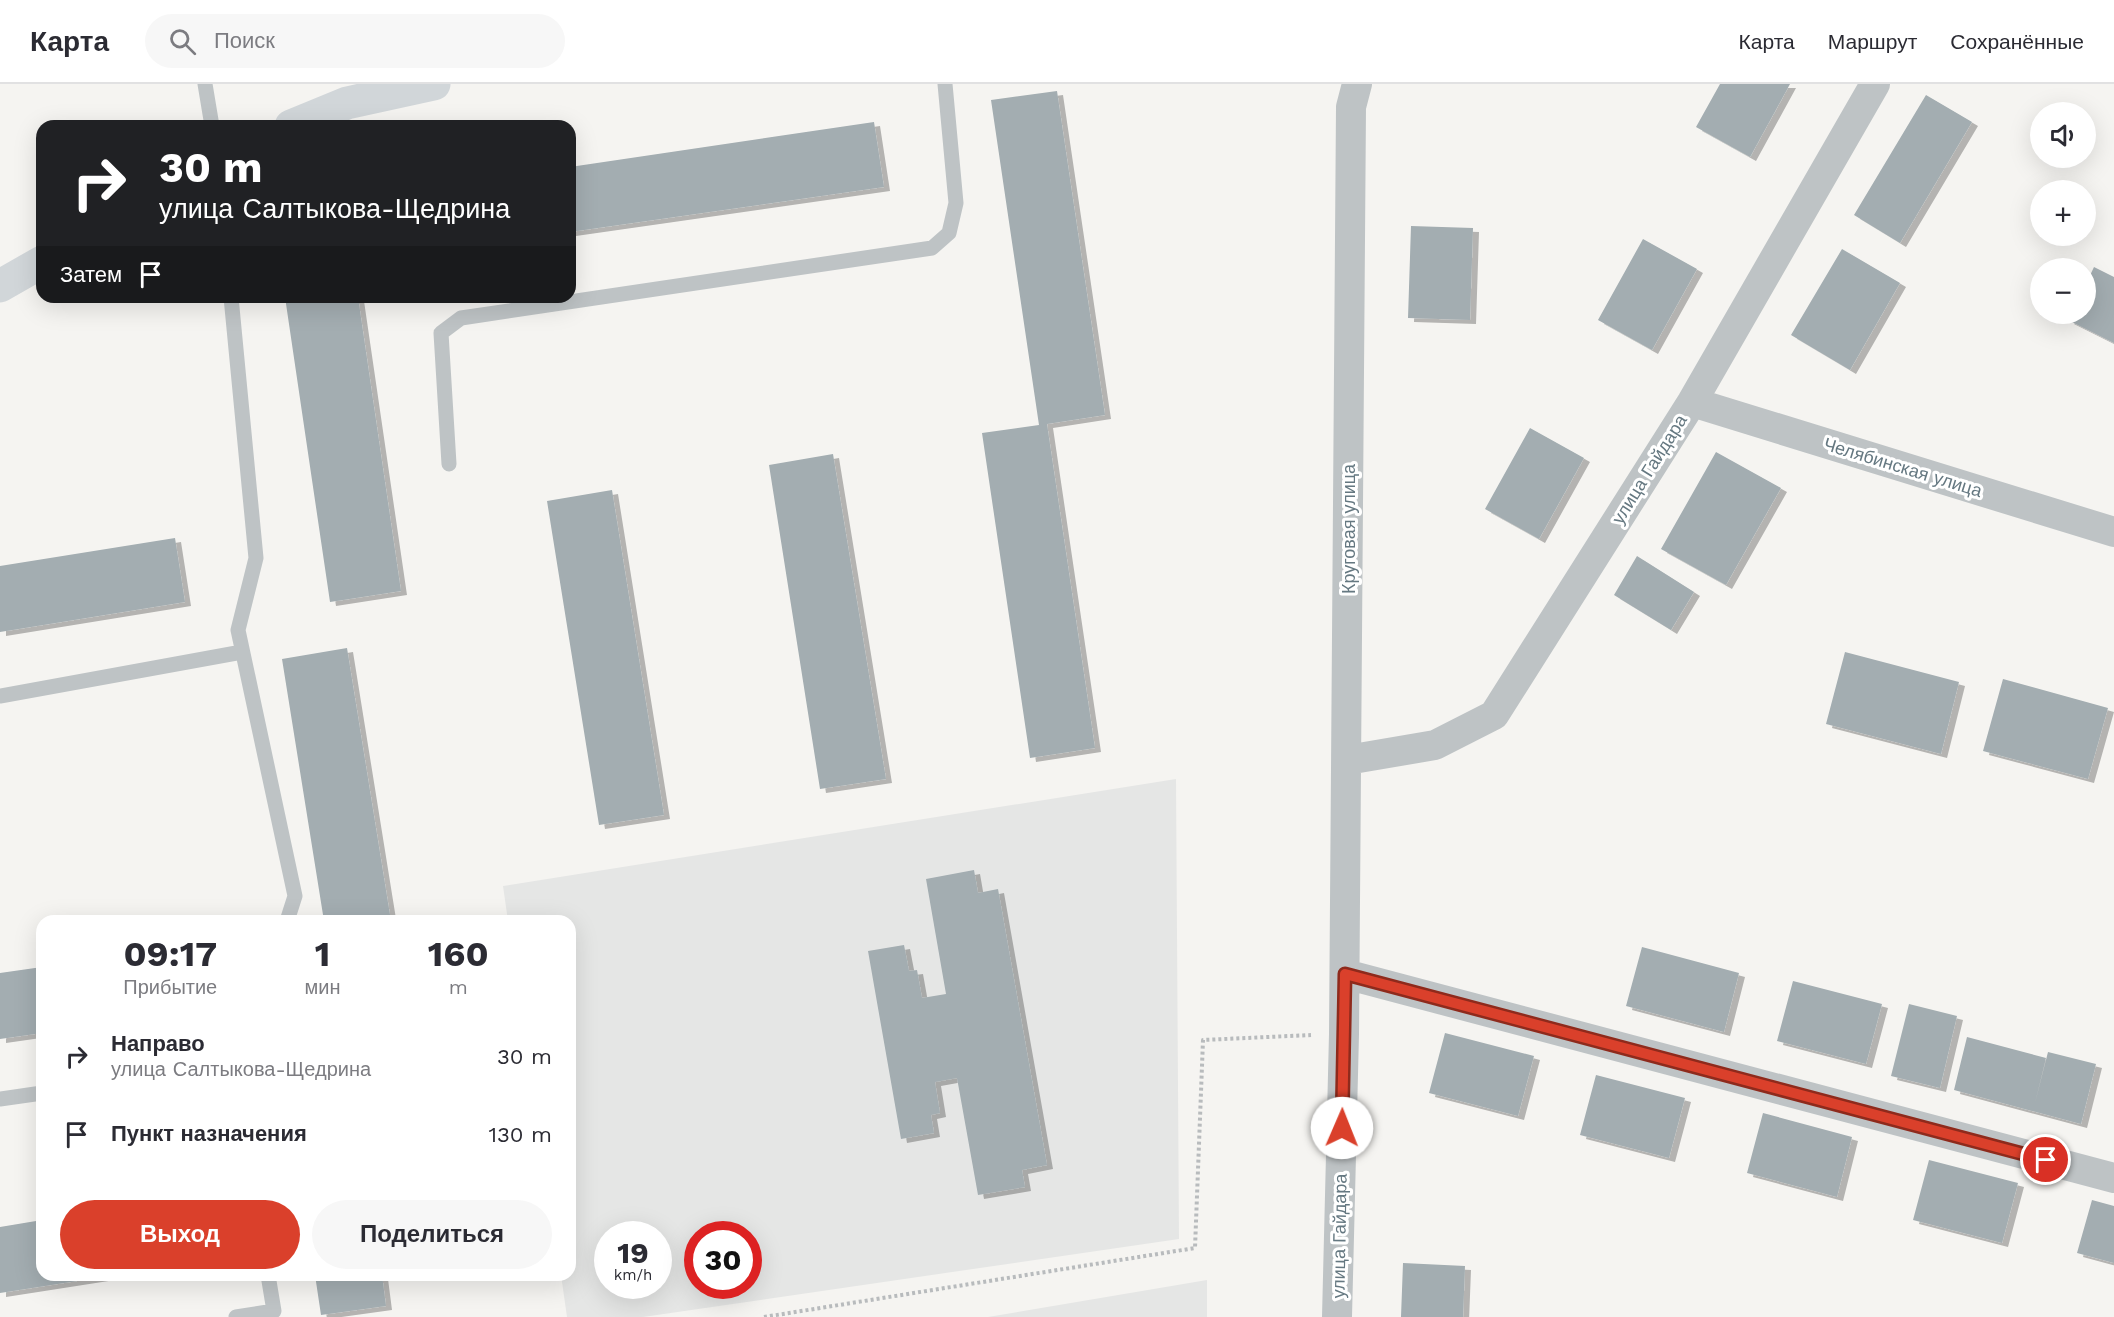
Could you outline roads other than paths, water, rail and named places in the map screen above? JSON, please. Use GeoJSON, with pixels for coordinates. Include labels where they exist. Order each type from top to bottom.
{"type":"FeatureCollection","features":[{"type":"Feature","properties":{"kind":"street"},"geometry":{"type":"LineString","coordinates":[[306,120],[347,103],[434,84]]}},
{"type":"Feature","properties":{"kind":"street","name":"Круговая улица"},"geometry":{"type":"LineString","coordinates":[[1345,974],[1351,106],[1357,84]]}},
{"type":"Feature","properties":{"kind":"street","name":"улица Гайдара"},"geometry":{"type":"LineString","coordinates":[[1347,760],[1436,745],[1494,716],[1692,402],[1875,84]]}},
{"type":"Feature","properties":{"kind":"street"},"geometry":{"type":"LineString","coordinates":[[0,286],[36,265]]}},
{"type":"Feature","properties":{"kind":"street","name":"Челябинская улица"},"geometry":{"type":"LineString","coordinates":[[1692,402],[2114,532]]}},
{"type":"Feature","properties":{"kind":"street"},"geometry":{"type":"LineString","coordinates":[[1345,974],[2114,1178]]}},
{"type":"Feature","properties":{"kind":"street","name":"улица Гайдара"},"geometry":{"type":"LineString","coordinates":[[1337,1317],[1345,974]]}},
{"type":"Feature","properties":{"kind":"lane"},"geometry":{"type":"LineString","coordinates":[[205,84],[211,120]]}},
{"type":"Feature","properties":{"kind":"lane"},"geometry":{"type":"LineString","coordinates":[[576,301],[932,248],[949,233],[956,203],[945,84]]}},
{"type":"Feature","properties":{"kind":"lane"},"geometry":{"type":"LineString","coordinates":[[232,303],[256,558],[238,630],[295,896],[288,915]]}},
{"type":"Feature","properties":{"kind":"lane"},"geometry":{"type":"LineString","coordinates":[[449,464],[441,333],[461,318],[562,303]]}},
{"type":"Feature","properties":{"kind":"lane"},"geometry":{"type":"LineString","coordinates":[[0,696],[242,652]]}},
{"type":"Feature","properties":{"kind":"lane"},"geometry":{"type":"LineString","coordinates":[[0,1099],[36,1094]]}},
{"type":"Feature","properties":{"kind":"lane"},"geometry":{"type":"LineString","coordinates":[[236,1317],[274,1311],[269,1281]]}}]}
